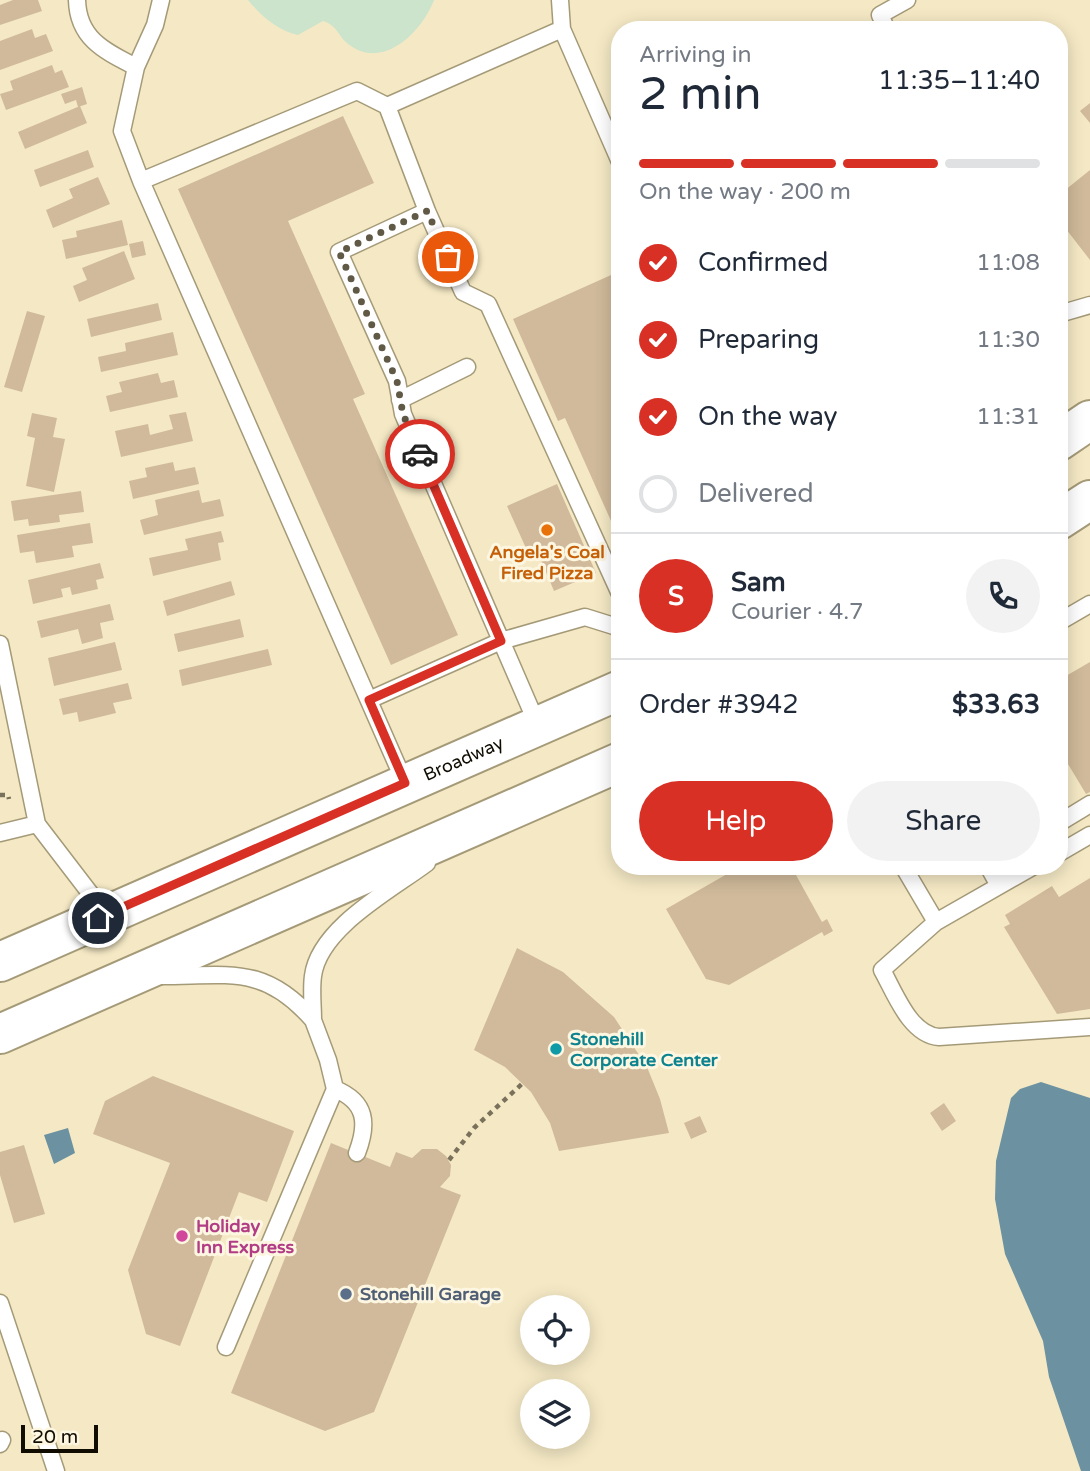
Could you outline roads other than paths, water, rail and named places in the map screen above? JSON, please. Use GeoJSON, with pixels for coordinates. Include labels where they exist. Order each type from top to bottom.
{"type":"FeatureCollection","features":[{"type":"Feature","properties":{"kind":"highway"},"geometry":{"type":"LineString","coordinates":[[1068,435],[1090,420]]}},
{"type":"Feature","properties":{"kind":"highway"},"geometry":{"type":"LineString","coordinates":[[1068,514],[1090,499]]}},
{"type":"Feature","properties":{"kind":"highway","name":"Broadway"},"geometry":{"type":"LineString","coordinates":[[0,962],[611,694]]}},
{"type":"Feature","properties":{"kind":"highway"},"geometry":{"type":"LineString","coordinates":[[0,1034],[611,766]]}},
{"type":"Feature","properties":{"kind":"lane"},"geometry":{"type":"LineString","coordinates":[[76,0],[77,18],[99,48],[136,67]]}},
{"type":"Feature","properties":{"kind":"lane"},"geometry":{"type":"LineString","coordinates":[[161,0],[155,25],[136,67],[122,131],[141,181],[405,783]]}},
{"type":"Feature","properties":{"kind":"lane"},"geometry":{"type":"LineString","coordinates":[[560,0],[562,29],[611,141]]}},
{"type":"Feature","properties":{"kind":"lane"},"geometry":{"type":"LineString","coordinates":[[883,21],[880,15],[908,0]]}},
{"type":"Feature","properties":{"kind":"lane"},"geometry":{"type":"LineString","coordinates":[[387,106],[562,29]]}},
{"type":"Feature","properties":{"kind":"lane"},"geometry":{"type":"LineString","coordinates":[[141,181],[357,91],[387,106],[427,211],[463,292],[488,304],[611,574]]}},
{"type":"Feature","properties":{"kind":"lane"},"geometry":{"type":"LineString","coordinates":[[427,211],[339,252],[397,381],[403,414],[538,726]]}},
{"type":"Feature","properties":{"kind":"lane"},"geometry":{"type":"LineString","coordinates":[[1068,311],[1090,305]]}},
{"type":"Feature","properties":{"kind":"lane"},"geometry":{"type":"LineString","coordinates":[[400,400],[467,367]]}},
{"type":"Feature","properties":{"kind":"lane"},"geometry":{"type":"LineString","coordinates":[[1068,617],[1090,604]]}},
{"type":"Feature","properties":{"kind":"lane"},"geometry":{"type":"LineString","coordinates":[[369,700],[501,641],[585,617],[611,624]]}},
{"type":"Feature","properties":{"kind":"lane"},"geometry":{"type":"LineString","coordinates":[[0,644],[37,824],[107,914]]}},
{"type":"Feature","properties":{"kind":"lane"},"geometry":{"type":"LineString","coordinates":[[1068,817],[1090,804]]}},
{"type":"Feature","properties":{"kind":"lane"},"geometry":{"type":"LineString","coordinates":[[226,1347],[335,1089],[328,1060],[313,1020],[313,974],[330,937],[481,823]]}},
{"type":"Feature","properties":{"kind":"lane"},"geometry":{"type":"LineString","coordinates":[[0,833],[37,824]]}},
{"type":"Feature","properties":{"kind":"lane"},"geometry":{"type":"LineString","coordinates":[[1068,848],[1090,835]]}},
{"type":"Feature","properties":{"kind":"lane"},"geometry":{"type":"LineString","coordinates":[[908,875],[936,922]]}},
{"type":"Feature","properties":{"kind":"lane"},"geometry":{"type":"LineString","coordinates":[[993,875],[999,886]]}},
{"type":"Feature","properties":{"kind":"lane"},"geometry":{"type":"LineString","coordinates":[[1018,875],[936,922],[882,970],[914,1024],[923,1033],[939,1037],[1090,1027]]}},
{"type":"Feature","properties":{"kind":"lane"},"geometry":{"type":"LineString","coordinates":[[131,976],[255,978],[279,987],[313,1020]]}},
{"type":"Feature","properties":{"kind":"lane"},"geometry":{"type":"LineString","coordinates":[[335,1089],[353,1099],[363,1114],[365,1131],[357,1153]]}},
{"type":"Feature","properties":{"kind":"lane"},"geometry":{"type":"LineString","coordinates":[[0,1303],[56,1471]]}},
{"type":"Feature","properties":{"kind":"water"},"geometry":{"type":"Polygon","coordinates":[[[1041,1082],[1090,1098],[1090,1471],[1081,1471],[1049,1377],[1043,1341],[1005,1254],[995,1199],[996,1161],[1011,1098],[1020,1089],[1041,1082]]]}},
{"type":"Feature","properties":{"kind":"water"},"geometry":{"type":"Polygon","coordinates":[[[68,1128],[75,1153],[54,1164],[44,1135],[68,1128]]]}},
{"type":"Feature","properties":{"kind":"place","name":"Angela's Coal Fired Pizza"},"geometry":{"type":"Point","coordinates":[547,530]}},
{"type":"Feature","properties":{"kind":"place","name":"Stonehill Corporate Center"},"geometry":{"type":"Point","coordinates":[556,1049]}},
{"type":"Feature","properties":{"kind":"place","name":"Holiday Inn Express"},"geometry":{"type":"Point","coordinates":[182,1236]}},
{"type":"Feature","properties":{"kind":"place","name":"Stonehill Garage"},"geometry":{"type":"Point","coordinates":[346,1294]}}]}
